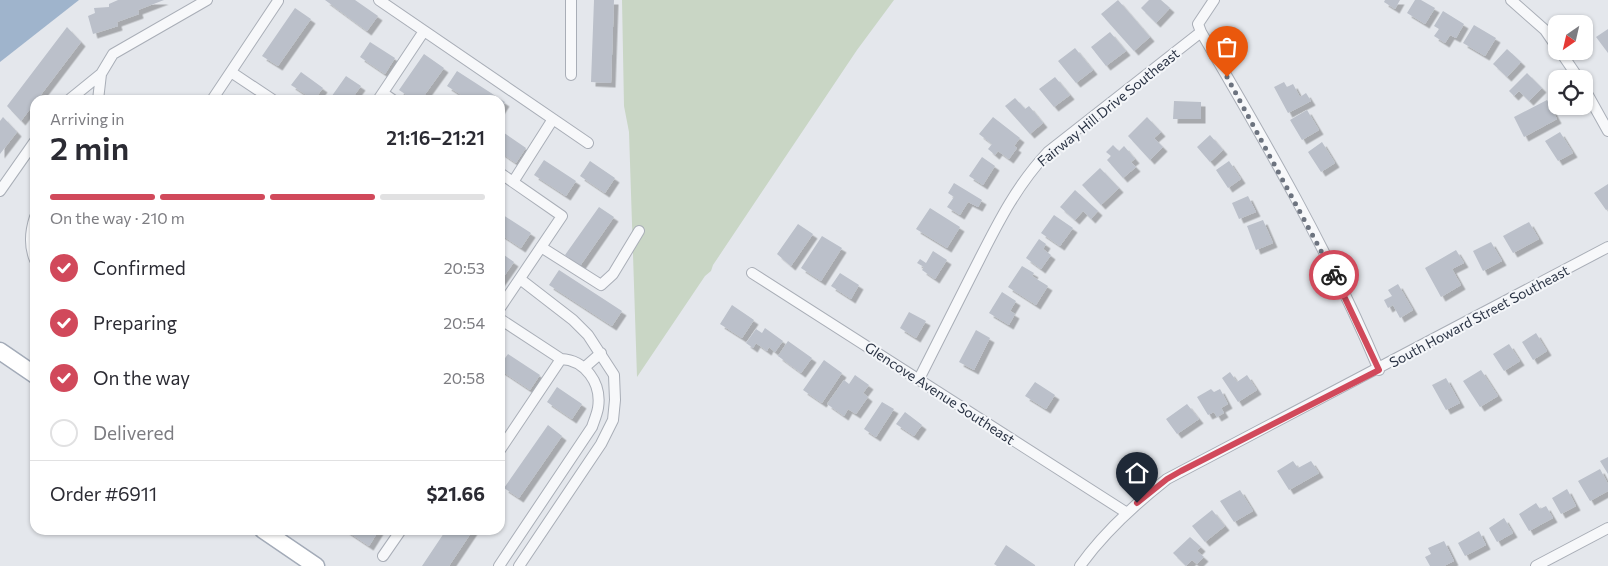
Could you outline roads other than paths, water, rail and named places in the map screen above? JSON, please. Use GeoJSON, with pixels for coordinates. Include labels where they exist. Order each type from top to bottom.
{"type":"FeatureCollection","features":[{"type":"Feature","properties":{"kind":"main road"},"geometry":{"type":"LineString","coordinates":[[0,351],[30,372]]}},
{"type":"Feature","properties":{"kind":"main road"},"geometry":{"type":"LineString","coordinates":[[270,535],[316,566]]}},
{"type":"Feature","properties":{"kind":"street"},"geometry":{"type":"LineString","coordinates":[[75,95],[101,74],[113,54],[207,0]]}},
{"type":"Feature","properties":{"kind":"street"},"geometry":{"type":"LineString","coordinates":[[379,0],[588,143]]}},
{"type":"Feature","properties":{"kind":"street"},"geometry":{"type":"LineString","coordinates":[[571,0],[571,75]]}},
{"type":"Feature","properties":{"kind":"street"},"geometry":{"type":"LineString","coordinates":[[1214,0],[1198,24],[1201,32],[1245,107],[1315,236],[1379,370]]}},
{"type":"Feature","properties":{"kind":"street"},"geometry":{"type":"LineString","coordinates":[[1511,0],[1548,34]]}},
{"type":"Feature","properties":{"kind":"street"},"geometry":{"type":"LineString","coordinates":[[215,95],[278,1]]}},
{"type":"Feature","properties":{"kind":"street"},"geometry":{"type":"LineString","coordinates":[[382,95],[424,31]]}},
{"type":"Feature","properties":{"kind":"street","name":"Fairway Hill Drive Southeast"},"geometry":{"type":"LineString","coordinates":[[920,379],[997,224],[1014,193],[1033,168],[1048,152],[1201,32]]}},
{"type":"Feature","properties":{"kind":"street"},"geometry":{"type":"LineString","coordinates":[[231,72],[266,95]]}},
{"type":"Feature","properties":{"kind":"street"},"geometry":{"type":"LineString","coordinates":[[99,95],[101,74]]}},
{"type":"Feature","properties":{"kind":"street"},"geometry":{"type":"LineString","coordinates":[[1593,104],[1608,131]]}},
{"type":"Feature","properties":{"kind":"street"},"geometry":{"type":"LineString","coordinates":[[512,182],[553,119]]}},
{"type":"Feature","properties":{"kind":"street"},"geometry":{"type":"LineString","coordinates":[[0,191],[30,148]]}},
{"type":"Feature","properties":{"kind":"street"},"geometry":{"type":"LineString","coordinates":[[505,178],[562,216],[505,301]]}},
{"type":"Feature","properties":{"kind":"street"},"geometry":{"type":"LineString","coordinates":[[541,247],[601,285],[613,274],[639,231]]}},
{"type":"Feature","properties":{"kind":"street","name":"South Howard Street Southeast"},"geometry":{"type":"LineString","coordinates":[[1080,566],[1104,534],[1167,479],[1379,370],[1608,247]]}},
{"type":"Feature","properties":{"kind":"street","name":"Glencove Avenue Southeast"},"geometry":{"type":"LineString","coordinates":[[752,273],[920,379],[1126,513]]}},
{"type":"Feature","properties":{"kind":"street"},"geometry":{"type":"LineString","coordinates":[[519,566],[601,444],[613,420],[616,400],[614,375],[601,353],[573,320],[520,279]]}},
{"type":"Feature","properties":{"kind":"street"},"geometry":{"type":"LineString","coordinates":[[499,566],[592,427],[598,408],[598,394],[594,382],[585,367],[570,360],[561,359],[505,321]]}},
{"type":"Feature","properties":{"kind":"street"},"geometry":{"type":"LineString","coordinates":[[585,367],[601,353]]}},
{"type":"Feature","properties":{"kind":"street"},"geometry":{"type":"LineString","coordinates":[[505,443],[561,359]]}},
{"type":"Feature","properties":{"kind":"street"},"geometry":{"type":"LineString","coordinates":[[1536,566],[1608,528]]}},
{"type":"Feature","properties":{"kind":"street"},"geometry":{"type":"LineString","coordinates":[[383,556],[398,535]]}},
{"type":"Feature","properties":{"kind":"water"},"geometry":{"type":"Polygon","coordinates":[[[0,0],[79,0],[0,62],[0,0]]]}}]}
